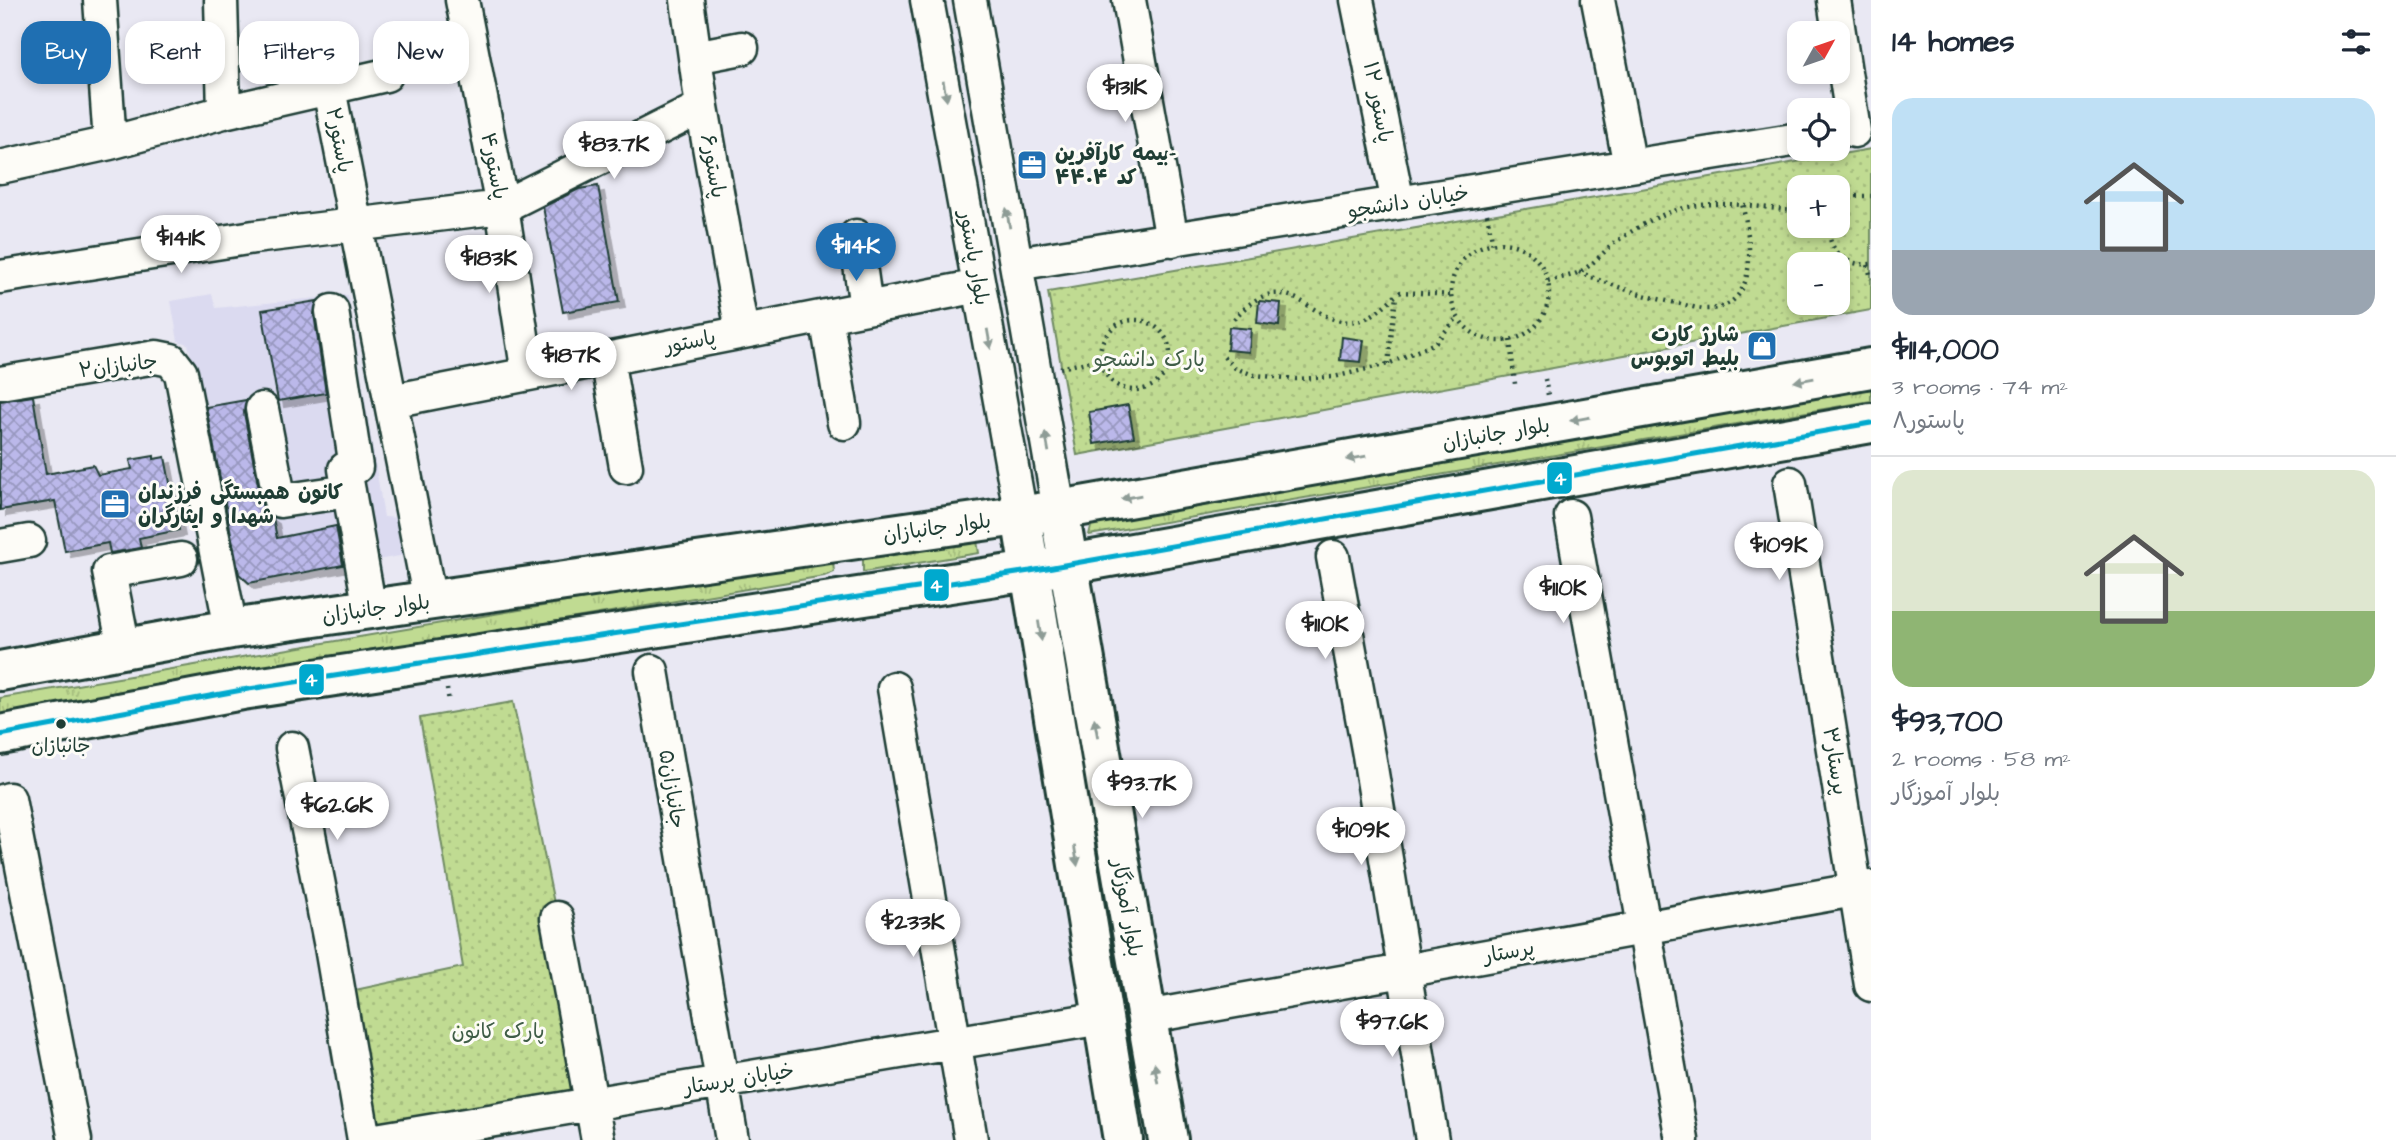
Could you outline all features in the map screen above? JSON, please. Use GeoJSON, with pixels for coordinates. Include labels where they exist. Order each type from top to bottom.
{"type":"FeatureCollection","features":[{"type":"Feature","properties":{"kind":"main road","name":"بلوار جانبازان"},"geometry":{"type":"LineString","coordinates":[[0,671],[232,629],[1059,510],[1871,368]]}},
{"type":"Feature","properties":{"kind":"main road"},"geometry":{"type":"LineString","coordinates":[[0,735],[242,690],[1030,571],[1871,423]]}},
{"type":"Feature","properties":{"kind":"main road","name":"بلوار آموزگار"},"geometry":{"type":"LineString","coordinates":[[1059,510],[1168,1140]]}},
{"type":"Feature","properties":{"kind":"main road","name":"بلوار آموزگار"},"geometry":{"type":"LineString","coordinates":[[1021,516],[1123,1140]]}},
{"type":"Feature","properties":{"kind":"main road"},"geometry":{"type":"LineString","coordinates":[[832,542],[845,552],[852,568],[841,599]]}},
{"type":"Feature","properties":{"kind":"street"},"geometry":{"type":"LineString","coordinates":[[100,0],[110,143]]}},
{"type":"Feature","properties":{"kind":"street"},"geometry":{"type":"LineString","coordinates":[[221,0],[224,112]]}},
{"type":"Feature","properties":{"kind":"street","name":"پاستور۴"},"geometry":{"type":"LineString","coordinates":[[462,0],[502,207],[528,374]]}},
{"type":"Feature","properties":{"kind":"street","name":"پاستور۶"},"geometry":{"type":"LineString","coordinates":[[687,0],[702,107],[742,332]]}},
{"type":"Feature","properties":{"kind":"street","name":"بلوار پاستور"},"geometry":{"type":"LineString","coordinates":[[927,0],[1021,516]]}},
{"type":"Feature","properties":{"kind":"street","name":"بلوار پاستور"},"geometry":{"type":"LineString","coordinates":[[970,0],[1059,510]]}},
{"type":"Feature","properties":{"kind":"street"},"geometry":{"type":"LineString","coordinates":[[1129,0],[1172,240]]}},
{"type":"Feature","properties":{"kind":"street","name":"پاستور ۱۲"},"geometry":{"type":"LineString","coordinates":[[1357,0],[1398,204]]}},
{"type":"Feature","properties":{"kind":"street"},"geometry":{"type":"LineString","coordinates":[[1598,0],[1630,166]]}},
{"type":"Feature","properties":{"kind":"street"},"geometry":{"type":"LineString","coordinates":[[1835,0],[1854,130]]}},
{"type":"Feature","properties":{"kind":"street"},"geometry":{"type":"LineString","coordinates":[[938,54],[978,47]]}},
{"type":"Feature","properties":{"kind":"street"},"geometry":{"type":"LineString","coordinates":[[695,57],[742,48]]}},
{"type":"Feature","properties":{"kind":"street"},"geometry":{"type":"LineString","coordinates":[[329,89],[373,78]]}},
{"type":"Feature","properties":{"kind":"street","name":"پاستور۲"},"geometry":{"type":"LineString","coordinates":[[0,167],[329,89],[430,601]]}},
{"type":"Feature","properties":{"kind":"street"},"geometry":{"type":"LineString","coordinates":[[0,277],[254,237],[502,207],[702,107]]}},
{"type":"Feature","properties":{"kind":"street","name":"خیابان دانشجو"},"geometry":{"type":"LineString","coordinates":[[1016,264],[1787,141]]}},
{"type":"Feature","properties":{"kind":"street"},"geometry":{"type":"LineString","coordinates":[[856,236],[866,308]]}},
{"type":"Feature","properties":{"kind":"street","name":"پاستور"},"geometry":{"type":"LineString","coordinates":[[391,401],[979,286]]}},
{"type":"Feature","properties":{"kind":"street"},"geometry":{"type":"LineString","coordinates":[[332,311],[356,467],[345,469],[370,610]]}},
{"type":"Feature","properties":{"kind":"street"},"geometry":{"type":"LineString","coordinates":[[826,316],[844,423]]}},
{"type":"Feature","properties":{"kind":"street","name":"جانبازان۲"},"geometry":{"type":"LineString","coordinates":[[0,383],[156,357],[171,360],[181,373],[232,629]]}},
{"type":"Feature","properties":{"kind":"street"},"geometry":{"type":"LineString","coordinates":[[607,358],[626,467]]}},
{"type":"Feature","properties":{"kind":"street"},"geometry":{"type":"LineString","coordinates":[[262,409],[280,502],[349,491]]}},
{"type":"Feature","properties":{"kind":"street","name":"پرستار۳"},"geometry":{"type":"LineString","coordinates":[[1790,483],[1821,674],[1863,888],[1871,985]]}},
{"type":"Feature","properties":{"kind":"street"},"geometry":{"type":"LineString","coordinates":[[1570,516],[1680,1127]]}},
{"type":"Feature","properties":{"kind":"street"},"geometry":{"type":"LineString","coordinates":[[1333,557],[1369,755],[1432,1140]]}},
{"type":"Feature","properties":{"kind":"street"},"geometry":{"type":"LineString","coordinates":[[124,648],[109,572],[181,559]]}},
{"type":"Feature","properties":{"kind":"street","name":"جانبازان۵"},"geometry":{"type":"LineString","coordinates":[[652,671],[732,1140]]}},
{"type":"Feature","properties":{"kind":"street"},"geometry":{"type":"LineString","coordinates":[[894,688],[971,1140]]}},
{"type":"Feature","properties":{"kind":"street"},"geometry":{"type":"LineString","coordinates":[[292,748],[331,947],[364,1140]]}},
{"type":"Feature","properties":{"kind":"street"},"geometry":{"type":"LineString","coordinates":[[5,800],[75,1140]]}},
{"type":"Feature","properties":{"kind":"street","name":"پرستار"},"geometry":{"type":"LineString","coordinates":[[1146,1017],[1863,888]]}},
{"type":"Feature","properties":{"kind":"street"},"geometry":{"type":"LineString","coordinates":[[556,918],[598,1140]]}},
{"type":"Feature","properties":{"kind":"street","name":"خیابان پرستار"},"geometry":{"type":"LineString","coordinates":[[376,1140],[1101,1018]]}},
{"type":"Feature","properties":{"kind":"path"},"geometry":{"type":"LineString","coordinates":[[1850,198],[1871,196]]}},
{"type":"Feature","properties":{"kind":"path"},"geometry":{"type":"LineString","coordinates":[[1548,281],[1579,272],[1619,240],[1651,219],[1671,211],[1721,203],[1787,210]]}},
{"type":"Feature","properties":{"kind":"path"},"geometry":{"type":"LineString","coordinates":[[1579,272],[1650,298],[1708,309],[1720,306],[1741,293],[1746,281],[1749,237],[1742,204]]}},
{"type":"Feature","properties":{"kind":"path"},"geometry":{"type":"LineString","coordinates":[[1486,213],[1493,244]]}},
{"type":"Feature","properties":{"kind":"path"},"geometry":{"type":"LineString","coordinates":[[1830,238],[1836,253],[1846,260],[1857,265],[1870,264],[1871,279]]}},
{"type":"Feature","properties":{"kind":"path"},"geometry":{"type":"LineString","coordinates":[[1493,244],[1515,246],[1530,253],[1541,265],[1548,281],[1547,304],[1537,325],[1525,335],[1510,340],[1494,341],[1479,337],[1466,327],[1458,317],[1452,295],[1452,284],[1458,268],[1468,255],[1493,244]]}},
{"type":"Feature","properties":{"kind":"path"},"geometry":{"type":"LineString","coordinates":[[1234,319],[1252,301],[1265,295],[1294,297],[1329,316],[1358,321],[1371,316],[1396,295],[1404,292],[1452,295]]}},
{"type":"Feature","properties":{"kind":"path"},"geometry":{"type":"LineString","coordinates":[[1388,364],[1396,295]]}},
{"type":"Feature","properties":{"kind":"path"},"geometry":{"type":"LineString","coordinates":[[1224,357],[1235,368],[1254,375],[1296,379],[1334,377],[1388,364],[1435,343],[1458,317]]}},
{"type":"Feature","properties":{"kind":"path"},"geometry":{"type":"LineString","coordinates":[[1125,321],[1148,321],[1166,335],[1170,346],[1168,369],[1152,387],[1140,390],[1128,390],[1117,385],[1108,377],[1100,359],[1102,344],[1107,334],[1125,321]]}},
{"type":"Feature","properties":{"kind":"path"},"geometry":{"type":"LineString","coordinates":[[1510,340],[1515,384]]}},
{"type":"Feature","properties":{"kind":"path"},"geometry":{"type":"LineString","coordinates":[[1049,370],[1100,359]]}},
{"type":"Feature","properties":{"kind":"shaded area"},"geometry":{"type":"Polygon","coordinates":[[[212,294],[216,308],[348,295],[384,517],[399,518],[405,555],[249,583],[233,569],[204,408],[188,344],[178,341],[171,301],[212,294]]]}},
{"type":"Feature","properties":{"kind":"green space","name":"پارک دانشجو"},"geometry":{"type":"Polygon","coordinates":[[[1871,149],[1871,310],[1850,314],[1850,252],[1787,252],[1787,315],[1844,315],[1077,455],[1048,292],[1802,161],[1850,161],[1850,153],[1871,149]]]}},
{"type":"Feature","properties":{"kind":"green space"},"geometry":{"type":"Polygon","coordinates":[[[1871,385],[1871,401],[1089,535],[1093,518],[1871,385]]]}},
{"type":"Feature","properties":{"kind":"green space"},"geometry":{"type":"Polygon","coordinates":[[[976,535],[979,553],[863,572],[863,556],[976,535]]]}},
{"type":"Feature","properties":{"kind":"green space"},"geometry":{"type":"Polygon","coordinates":[[[825,558],[833,562],[834,572],[824,576],[0,715],[0,698],[825,558]]]}},
{"type":"Feature","properties":{"kind":"green space","name":"پارک کانون"},"geometry":{"type":"Polygon","coordinates":[[[513,702],[557,918],[580,1092],[377,1124],[355,990],[463,967],[420,718],[513,702]]]}},
{"type":"Feature","properties":{"kind":"building"},"geometry":{"type":"Polygon","coordinates":[[[598,186],[619,302],[563,312],[543,207],[579,189],[598,186]]]}},
{"type":"Feature","properties":{"kind":"building"},"geometry":{"type":"Polygon","coordinates":[[[317,301],[314,314],[326,393],[278,401],[262,310],[317,301]]]}},
{"type":"Feature","properties":{"kind":"building"},"geometry":{"type":"Polygon","coordinates":[[[1259,301],[1281,303],[1279,326],[1257,323],[1259,301]]]}},
{"type":"Feature","properties":{"kind":"building"},"geometry":{"type":"Polygon","coordinates":[[[1229,327],[1251,329],[1249,352],[1227,350],[1229,327]]]}},
{"type":"Feature","properties":{"kind":"building"},"geometry":{"type":"Polygon","coordinates":[[[1342,337],[1364,340],[1361,362],[1340,360],[1342,337]]]}},
{"type":"Feature","properties":{"kind":"building","name":"کانون همبستگی فرزندان شهدا و ایثارگران"},"geometry":{"type":"Polygon","coordinates":[[[33,396],[46,474],[93,465],[98,475],[132,469],[130,460],[165,457],[179,530],[139,538],[141,548],[110,553],[108,543],[65,551],[55,501],[0,510],[0,401],[33,396]]]}},
{"type":"Feature","properties":{"kind":"building"},"geometry":{"type":"Polygon","coordinates":[[[246,400],[244,413],[262,505],[266,513],[273,518],[277,538],[336,526],[343,565],[249,583],[239,574],[206,407],[246,400]]]}},
{"type":"Feature","properties":{"kind":"building"},"geometry":{"type":"Polygon","coordinates":[[[1128,405],[1134,437],[1094,444],[1089,412],[1128,405]]]}},
{"type":"Feature","properties":{"kind":"transit line","name":"4"},"geometry":{"type":"LineString","coordinates":[[0,735],[242,690],[1030,571],[1871,423]]}},
{"type":"Feature","properties":{"kind":"place","name":"بیمه کارآفرین- کد ۴۴۰۴"},"geometry":{"type":"Point","coordinates":[1032,165]}},
{"type":"Feature","properties":{"kind":"place","name":"شارژ کارت بلیط اتوبوس"},"geometry":{"type":"Point","coordinates":[1762,346]}},
{"type":"Feature","properties":{"kind":"place","name":"کانون همبستگی فرزندان شهدا و ایثارگران"},"geometry":{"type":"Point","coordinates":[115,504]}},
{"type":"Feature","properties":{"kind":"place","name":"جانبازان"},"geometry":{"type":"Point","coordinates":[61,724]}}]}
